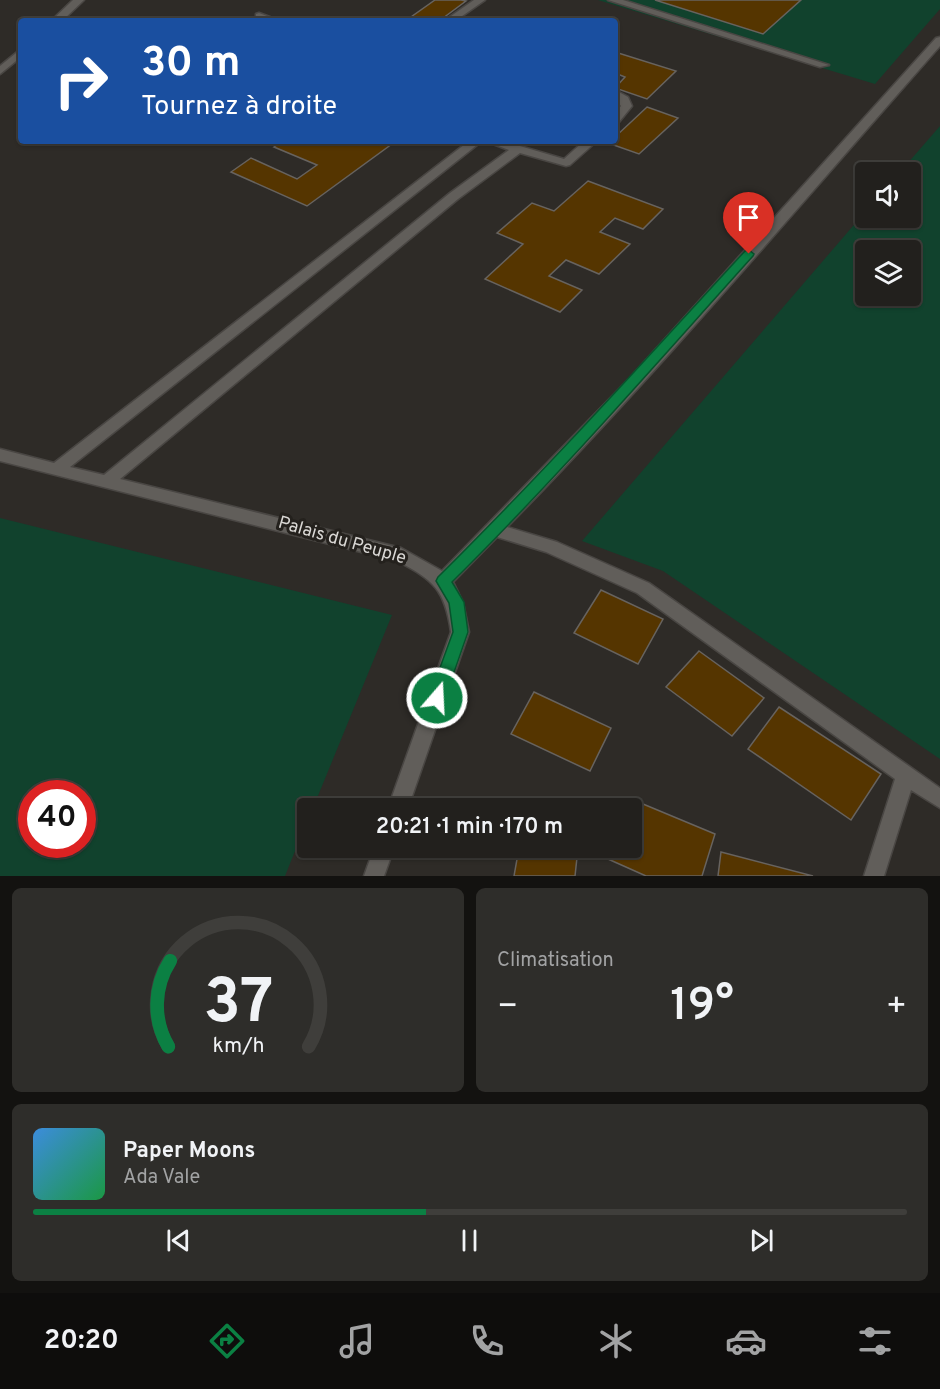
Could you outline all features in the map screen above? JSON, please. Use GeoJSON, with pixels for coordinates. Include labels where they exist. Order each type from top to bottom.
{"type":"FeatureCollection","features":[{"type":"Feature","properties":{"kind":"street"},"geometry":{"type":"LineString","coordinates":[[59,18],[79,0]]}},
{"type":"Feature","properties":{"kind":"street"},"geometry":{"type":"LineString","coordinates":[[453,18],[480,0]]}},
{"type":"Feature","properties":{"kind":"street"},"geometry":{"type":"LineString","coordinates":[[613,0],[824,65]]}},
{"type":"Feature","properties":{"kind":"street"},"geometry":{"type":"LineString","coordinates":[[259,16],[264,18]]}},
{"type":"Feature","properties":{"kind":"street"},"geometry":{"type":"LineString","coordinates":[[443,581],[495,530],[621,396],[940,40]]}},
{"type":"Feature","properties":{"kind":"street"},"geometry":{"type":"LineString","coordinates":[[0,71],[18,55]]}},
{"type":"Feature","properties":{"kind":"street"},"geometry":{"type":"LineString","coordinates":[[618,95],[624,99],[627,106],[618,116]]}},
{"type":"Feature","properties":{"kind":"street"},"geometry":{"type":"LineString","coordinates":[[57,469],[472,144]]}},
{"type":"Feature","properties":{"kind":"street"},"geometry":{"type":"LineString","coordinates":[[501,144],[566,163],[588,144]]}},
{"type":"Feature","properties":{"kind":"street"},"geometry":{"type":"LineString","coordinates":[[108,480],[454,196],[518,149]]}},
{"type":"Feature","properties":{"kind":"street","name":"Palais du Peuple"},"geometry":{"type":"LineString","coordinates":[[0,454],[401,555],[423,566],[443,581],[456,602],[460,632],[402,798]]}},
{"type":"Feature","properties":{"kind":"street"},"geometry":{"type":"LineString","coordinates":[[495,530],[551,547],[643,588],[940,799]]}},
{"type":"Feature","properties":{"kind":"street"},"geometry":{"type":"LineString","coordinates":[[874,876],[906,776]]}},
{"type":"Feature","properties":{"kind":"street"},"geometry":{"type":"LineString","coordinates":[[374,876],[380,858]]}},
{"type":"Feature","properties":{"kind":"green space"},"geometry":{"type":"Polygon","coordinates":[[[598,0],[940,0],[940,9],[875,84],[598,0]]]}},
{"type":"Feature","properties":{"kind":"green space"},"geometry":{"type":"Polygon","coordinates":[[[940,126],[940,759],[663,571],[582,541],[855,224],[855,228],[921,228],[921,162],[909,162],[940,126]]]}},
{"type":"Feature","properties":{"kind":"green space"},"geometry":{"type":"Polygon","coordinates":[[[0,518],[392,615],[317,798],[297,798],[297,846],[285,876],[0,876],[0,518]]]}},
{"type":"Feature","properties":{"kind":"building"},"geometry":{"type":"Polygon","coordinates":[[[435,0],[466,1],[443,18],[411,17],[435,0]]]}},
{"type":"Feature","properties":{"kind":"building"},"geometry":{"type":"Polygon","coordinates":[[[655,0],[801,0],[763,34],[655,0]]]}},
{"type":"Feature","properties":{"kind":"building"},"geometry":{"type":"Polygon","coordinates":[[[618,53],[676,71],[647,99],[618,89],[618,85],[625,77],[618,74],[618,53]]]}},
{"type":"Feature","properties":{"kind":"building"},"geometry":{"type":"Polygon","coordinates":[[[647,107],[678,118],[639,154],[611,144],[618,144],[618,134],[647,107]]]}},
{"type":"Feature","properties":{"kind":"building"},"geometry":{"type":"Polygon","coordinates":[[[278,144],[392,144],[307,206],[231,172],[251,158],[297,179],[317,165],[274,147],[278,144]]]}},
{"type":"Feature","properties":{"kind":"building"},"geometry":{"type":"Polygon","coordinates":[[[588,181],[663,209],[643,229],[615,218],[600,232],[630,244],[599,274],[566,260],[549,276],[582,290],[560,312],[485,279],[523,244],[497,233],[532,203],[554,211],[588,181]]]}},
{"type":"Feature","properties":{"kind":"building"},"geometry":{"type":"Polygon","coordinates":[[[601,590],[663,619],[638,664],[574,633],[601,590]]]}},
{"type":"Feature","properties":{"kind":"building"},"geometry":{"type":"Polygon","coordinates":[[[699,651],[764,698],[732,736],[666,687],[699,651]]]}},
{"type":"Feature","properties":{"kind":"building"},"geometry":{"type":"Polygon","coordinates":[[[534,692],[611,728],[590,771],[511,734],[534,692]]]}},
{"type":"Feature","properties":{"kind":"building"},"geometry":{"type":"Polygon","coordinates":[[[779,707],[881,774],[851,820],[748,749],[779,707]]]}},
{"type":"Feature","properties":{"kind":"building"},"geometry":{"type":"Polygon","coordinates":[[[642,804],[715,834],[702,876],[646,876],[608,859],[642,858],[642,804]]]}},
{"type":"Feature","properties":{"kind":"building"},"geometry":{"type":"Polygon","coordinates":[[[721,852],[813,876],[718,876],[721,852]]]}},
{"type":"Feature","properties":{"kind":"building"},"geometry":{"type":"Polygon","coordinates":[[[517,858],[577,858],[575,876],[514,876],[517,858]]]}},
{"type":"Feature","properties":{"kind":"route"},"geometry":{"type":"LineString","coordinates":[[437,698],[460,632],[456,602],[443,581],[495,530],[621,396],[749,254]]}}]}
